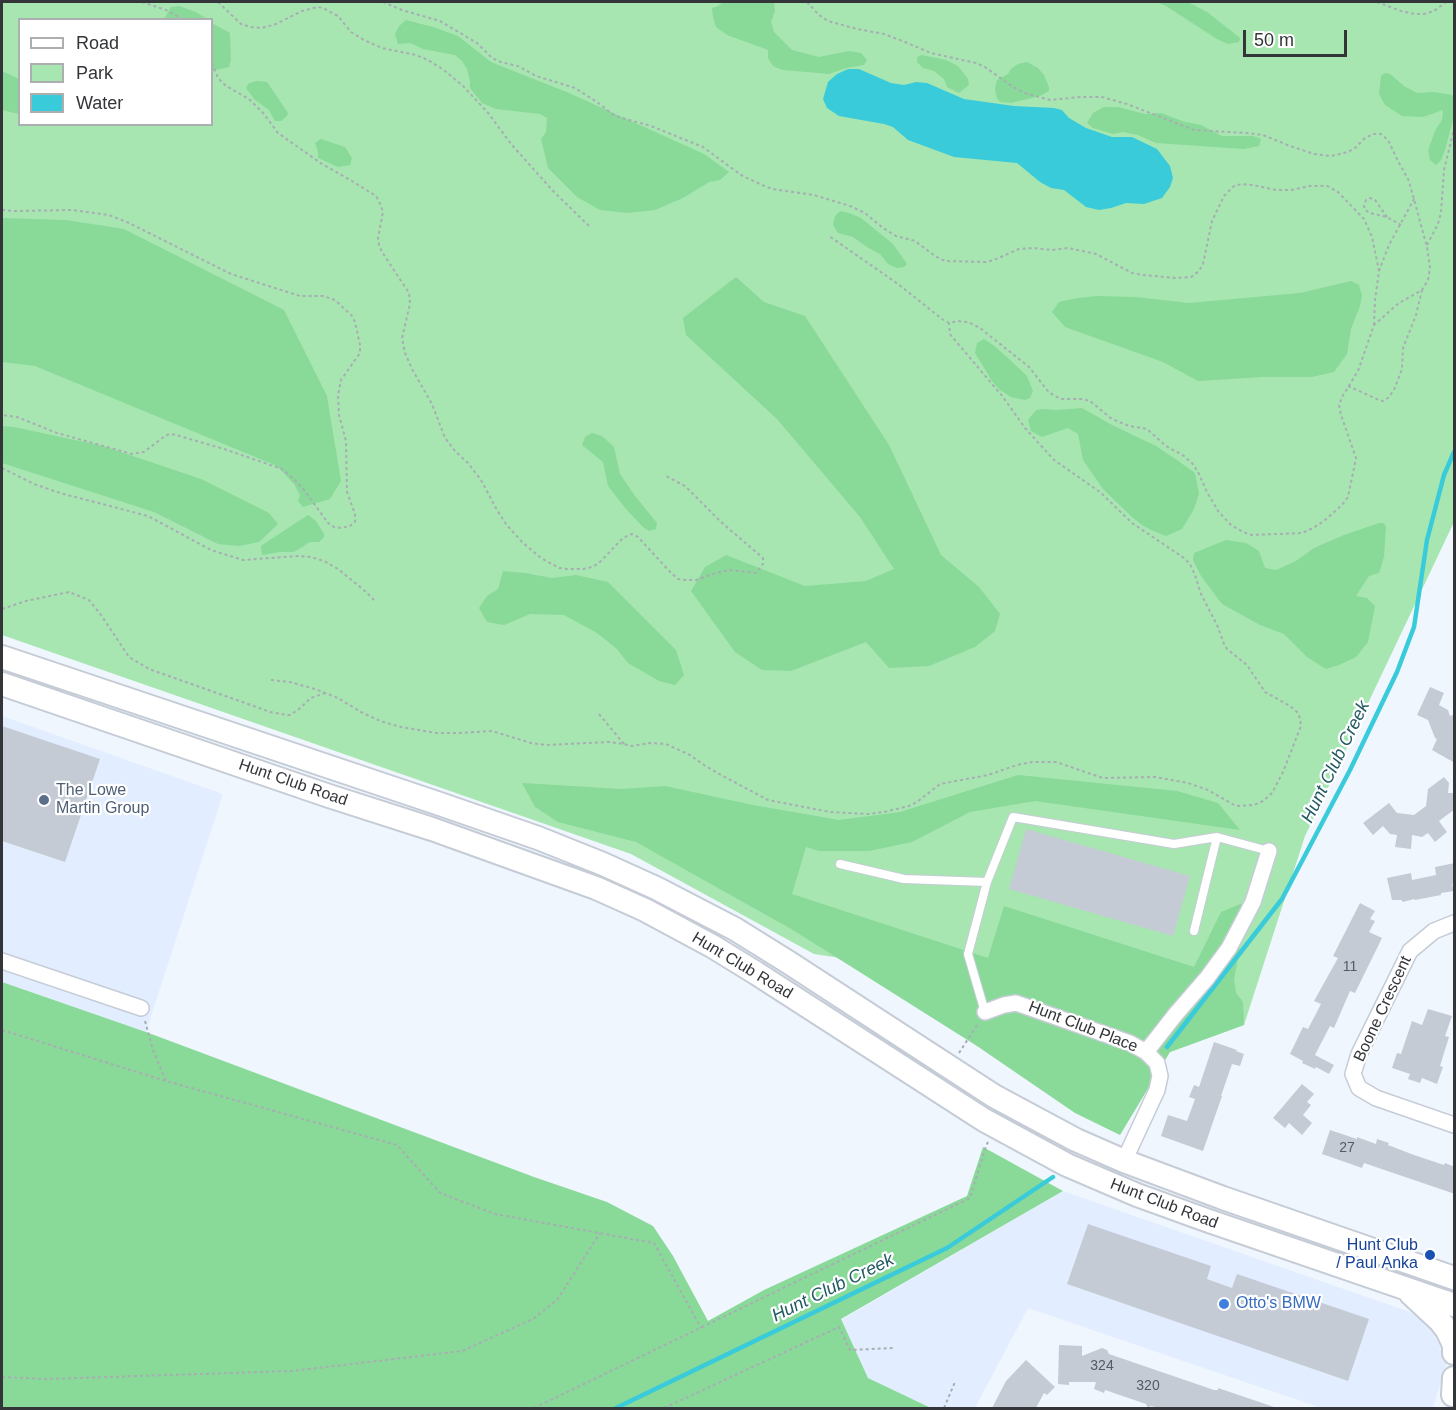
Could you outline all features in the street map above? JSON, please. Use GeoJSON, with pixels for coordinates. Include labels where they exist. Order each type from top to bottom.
{"type":"FeatureCollection","features":[{"type":"Feature","properties":{"kind":"main road","name":"Hunt Club Road"},"geometry":{"type":"LineString","coordinates":[[2,657],[538,838],[631,876],[735,929],[994,1096],[1076,1140],[1124,1161],[1223,1198],[1455,1278]]}},
{"type":"Feature","properties":{"kind":"main road","name":"Hunt Club Road"},"geometry":{"type":"LineString","coordinates":[[2,684],[432,829],[596,888],[672,924],[735,960],[998,1128],[1067,1165],[1137,1195],[1206,1220],[1455,1305]]}},
{"type":"Feature","properties":{"kind":"main road"},"geometry":{"type":"LineString","coordinates":[[1406,1289],[1447,1330],[1455,1353]]}},
{"type":"Feature","properties":{"kind":"street","name":"Hunt Club Place"},"geometry":{"type":"LineString","coordinates":[[1146,1052],[1229,948],[1253,902],[1269,850]]}},
{"type":"Feature","properties":{"kind":"street","name":"Boone Crescent"},"geometry":{"type":"LineString","coordinates":[[1455,923],[1434,931],[1410,951],[1359,1054],[1353,1074],[1359,1088],[1376,1098],[1455,1125]]}},
{"type":"Feature","properties":{"kind":"street"},"geometry":{"type":"LineString","coordinates":[[2,961],[141,1008]]}},
{"type":"Feature","properties":{"kind":"street","name":"Hunt Club Place"},"geometry":{"type":"LineString","coordinates":[[985,1012],[1016,1003],[1130,1043],[1146,1052],[1157,1063],[1160,1076],[1157,1090],[1124,1161]]}},
{"type":"Feature","properties":{"kind":"lane"},"geometry":{"type":"LineString","coordinates":[[985,1012],[968,954],[987,882],[1013,817],[1174,844],[1217,837],[1269,850]]}},
{"type":"Feature","properties":{"kind":"lane"},"geometry":{"type":"LineString","coordinates":[[1194,931],[1217,837]]}},
{"type":"Feature","properties":{"kind":"lane"},"geometry":{"type":"LineString","coordinates":[[840,864],[904,879],[987,882]]}},
{"type":"Feature","properties":{"kind":"path"},"geometry":{"type":"LineString","coordinates":[[142,2],[166,10],[180,18]]}},
{"type":"Feature","properties":{"kind":"path"},"geometry":{"type":"LineString","coordinates":[[218,2],[241,24],[262,28],[302,11],[323,8],[338,16],[351,32],[364,40],[382,48],[416,55],[428,60],[464,87],[554,192],[589,226]]}},
{"type":"Feature","properties":{"kind":"path"},"geometry":{"type":"LineString","coordinates":[[383,2],[440,21],[477,43],[492,58],[518,66],[536,76],[575,88],[615,116],[651,126],[703,147],[741,175],[762,185],[772,189],[814,195],[850,206],[865,213],[896,236],[915,241],[945,261],[986,262],[1019,249],[1068,248],[1096,254],[1132,273],[1176,278],[1191,277],[1199,271],[1203,264],[1212,220],[1224,196],[1234,186],[1242,184],[1276,190],[1327,186],[1338,192],[1364,219],[1372,237],[1379,271]]}},
{"type":"Feature","properties":{"kind":"path"},"geometry":{"type":"LineString","coordinates":[[807,2],[828,21],[884,34],[931,53],[976,63],[1019,90],[1050,100],[1102,97],[1127,104],[1194,130],[1263,135],[1306,151],[1331,156],[1348,152],[1373,134],[1381,134],[1388,140],[1409,181],[1427,247],[1430,268],[1428,280],[1422,290],[1416,315],[1403,348],[1402,369],[1394,390],[1383,401],[1348,386]]}},
{"type":"Feature","properties":{"kind":"path"},"geometry":{"type":"LineString","coordinates":[[1377,2],[1415,14],[1434,11],[1446,2]]}},
{"type":"Feature","properties":{"kind":"path"},"geometry":{"type":"LineString","coordinates":[[213,66],[218,78],[226,86],[249,99],[278,133],[322,164],[375,196],[379,201],[383,212],[378,238],[379,245],[409,293],[410,304],[402,338],[405,353],[432,404],[446,438],[481,480],[506,524],[522,542],[541,558],[559,568],[583,569],[599,562],[621,540],[632,534],[638,537],[678,579],[696,580],[730,570],[756,573],[763,558],[721,522],[685,486],[666,476]]}},
{"type":"Feature","properties":{"kind":"path"},"geometry":{"type":"LineString","coordinates":[[1427,247],[1441,213],[1443,170],[1455,129]]}},
{"type":"Feature","properties":{"kind":"path"},"geometry":{"type":"LineString","coordinates":[[1387,217],[1375,200],[1370,198],[1366,200],[1365,210],[1387,217],[1401,225]]}},
{"type":"Feature","properties":{"kind":"path"},"geometry":{"type":"LineString","coordinates":[[949,323],[968,322],[980,328],[1029,367],[1053,395],[1061,399],[1090,401],[1112,420],[1147,429],[1166,446],[1192,463],[1218,511],[1231,525],[1252,535],[1302,532],[1324,521],[1348,497],[1356,458],[1339,405],[1358,370],[1374,325],[1379,271],[1389,245],[1414,199]]}},
{"type":"Feature","properties":{"kind":"path"},"geometry":{"type":"LineString","coordinates":[[2,210],[72,210],[109,215],[231,274],[300,296],[323,296],[335,300],[352,316],[360,345],[360,353],[342,380],[338,395],[339,415],[346,441],[347,492],[355,514],[355,522],[350,526],[334,527],[328,523],[294,478],[282,469],[224,449],[170,434],[144,452],[132,454],[57,433],[17,417],[2,415]]}},
{"type":"Feature","properties":{"kind":"path"},"geometry":{"type":"LineString","coordinates":[[271,680],[290,682],[325,693],[380,721],[436,733],[492,731],[546,746],[609,742],[632,746],[649,743],[666,744],[690,754],[704,765],[768,800],[830,812],[868,814],[909,806],[940,784],[988,776],[1032,762],[1056,762],[1104,778],[1155,777],[1188,783],[1208,790],[1236,806],[1259,804],[1272,793],[1283,772],[1301,726],[1300,718],[1298,712],[1290,706],[1265,692],[1247,665],[1227,649],[1201,594],[1190,564],[1132,523],[1100,492],[1054,460],[1025,428],[1003,397],[950,334],[949,323],[829,236]]}},
{"type":"Feature","properties":{"kind":"path"},"geometry":{"type":"LineString","coordinates":[[1374,325],[1399,303],[1422,290]]}},
{"type":"Feature","properties":{"kind":"path"},"geometry":{"type":"LineString","coordinates":[[2,468],[34,484],[60,493],[148,516],[211,550],[243,560],[298,556],[324,561],[338,569],[375,601]]}},
{"type":"Feature","properties":{"kind":"path"},"geometry":{"type":"LineString","coordinates":[[2,609],[26,601],[69,592],[89,600],[129,657],[149,669],[270,712],[287,715],[299,709],[311,698],[325,693]]}},
{"type":"Feature","properties":{"kind":"path"},"geometry":{"type":"LineString","coordinates":[[599,714],[624,744]]}},
{"type":"Feature","properties":{"kind":"path"},"geometry":{"type":"LineString","coordinates":[[141,1008],[153,1050],[166,1081]]}},
{"type":"Feature","properties":{"kind":"path"},"geometry":{"type":"LineString","coordinates":[[959,1053],[985,1012]]}},
{"type":"Feature","properties":{"kind":"path"},"geometry":{"type":"LineString","coordinates":[[2,1030],[166,1081],[397,1145],[440,1193],[495,1214],[654,1243],[701,1328]]}},
{"type":"Feature","properties":{"kind":"path"},"geometry":{"type":"LineString","coordinates":[[534,1408],[970,1198],[986,1146],[998,1128]]}},
{"type":"Feature","properties":{"kind":"path"},"geometry":{"type":"LineString","coordinates":[[2,1377],[46,1379],[292,1371],[462,1350],[533,1319],[558,1300],[600,1233]]}},
{"type":"Feature","properties":{"kind":"path"},"geometry":{"type":"LineString","coordinates":[[664,1408],[839,1328],[850,1350],[893,1348]]}},
{"type":"Feature","properties":{"kind":"path"},"geometry":{"type":"LineString","coordinates":[[944,1408],[955,1382]]}},
{"type":"Feature","properties":{"kind":"shaded area"},"geometry":{"type":"Polygon","coordinates":[[[2,716],[223,794],[146,1032],[2,982],[2,716]]]}},
{"type":"Feature","properties":{"kind":"shaded area"},"geometry":{"type":"Polygon","coordinates":[[[1063,1191],[1427,1318],[1447,1362],[1433,1408],[1321,1408],[1028,1308],[975,1408],[931,1408],[868,1378],[841,1320],[1063,1191]]]}},
{"type":"Feature","properties":{"kind":"green space"},"geometry":{"type":"Polygon","coordinates":[[[2,2],[1454,2],[1454,522],[1305,836],[1244,1025],[1170,1052],[971,978],[814,954],[631,854],[2,635],[2,2]]]}},
{"type":"Feature","properties":{"kind":"green space"},"geometry":{"type":"Polygon","coordinates":[[[723,2],[774,2],[775,11],[771,22],[774,32],[792,50],[819,57],[849,51],[861,53],[867,60],[864,65],[829,74],[783,70],[773,66],[768,58],[768,50],[727,35],[716,27],[712,8],[723,2]]]}},
{"type":"Feature","properties":{"kind":"green space"},"geometry":{"type":"Polygon","coordinates":[[[1156,2],[1188,2],[1207,12],[1240,38],[1239,42],[1228,44],[1217,39],[1156,2]]]}},
{"type":"Feature","properties":{"kind":"green space"},"geometry":{"type":"Polygon","coordinates":[[[179,6],[205,18],[165,18],[171,7],[179,6]]]}},
{"type":"Feature","properties":{"kind":"green space"},"geometry":{"type":"Polygon","coordinates":[[[406,20],[458,36],[491,62],[569,93],[704,154],[729,172],[720,180],[709,182],[683,198],[655,210],[627,213],[600,210],[577,197],[548,168],[541,139],[546,132],[547,118],[540,114],[496,109],[482,103],[470,88],[467,69],[455,55],[423,49],[410,43],[398,44],[395,34],[406,20]]]}},
{"type":"Feature","properties":{"kind":"green space"},"geometry":{"type":"Polygon","coordinates":[[[213,24],[230,33],[229,67],[213,71],[213,24]]]}},
{"type":"Feature","properties":{"kind":"green space"},"geometry":{"type":"Polygon","coordinates":[[[922,55],[946,60],[958,66],[968,79],[969,85],[959,93],[947,87],[944,79],[934,71],[923,68],[917,62],[917,57],[922,55]]]}},
{"type":"Feature","properties":{"kind":"green space"},"geometry":{"type":"Polygon","coordinates":[[[1027,62],[1038,68],[1044,75],[1049,91],[1040,96],[1011,103],[1000,102],[995,89],[997,80],[1008,74],[1018,64],[1027,62]]]}},
{"type":"Feature","properties":{"kind":"green space"},"geometry":{"type":"Polygon","coordinates":[[[2,71],[18,79],[18,114],[2,110],[2,71]]]}},
{"type":"Feature","properties":{"kind":"green space"},"geometry":{"type":"Polygon","coordinates":[[[1385,73],[1390,74],[1417,93],[1434,92],[1454,97],[1454,116],[1445,150],[1436,165],[1430,160],[1428,150],[1442,120],[1443,110],[1423,117],[1402,116],[1385,105],[1379,94],[1381,76],[1385,73]]]}},
{"type":"Feature","properties":{"kind":"green space"},"geometry":{"type":"Polygon","coordinates":[[[267,82],[288,113],[281,121],[275,121],[269,110],[255,100],[246,88],[249,83],[267,82]]]}},
{"type":"Feature","properties":{"kind":"green space"},"geometry":{"type":"Polygon","coordinates":[[[1104,107],[1118,107],[1145,114],[1161,113],[1201,125],[1222,136],[1253,136],[1261,139],[1259,146],[1244,149],[1156,143],[1138,135],[1123,132],[1113,134],[1093,128],[1087,123],[1093,113],[1104,107]]]}},
{"type":"Feature","properties":{"kind":"green space"},"geometry":{"type":"Polygon","coordinates":[[[321,139],[345,147],[352,158],[350,165],[338,167],[318,158],[315,143],[321,139]]]}},
{"type":"Feature","properties":{"kind":"green space"},"geometry":{"type":"Polygon","coordinates":[[[840,211],[861,218],[893,244],[907,264],[897,268],[888,264],[880,254],[853,237],[838,233],[833,225],[835,216],[840,211]]]}},
{"type":"Feature","properties":{"kind":"green space"},"geometry":{"type":"Polygon","coordinates":[[[2,218],[66,220],[124,229],[284,310],[327,396],[341,481],[330,499],[303,507],[298,501],[300,495],[294,484],[277,466],[35,366],[2,362],[2,218]]]}},
{"type":"Feature","properties":{"kind":"green space"},"geometry":{"type":"Polygon","coordinates":[[[736,277],[764,302],[805,316],[889,445],[941,555],[979,587],[1000,614],[995,631],[975,647],[929,666],[889,668],[866,642],[791,671],[762,670],[735,652],[691,591],[705,567],[726,555],[805,586],[866,581],[894,569],[860,517],[777,419],[686,335],[683,318],[736,277]]]}},
{"type":"Feature","properties":{"kind":"green space"},"geometry":{"type":"Polygon","coordinates":[[[1351,281],[1359,285],[1362,296],[1351,329],[1347,354],[1334,372],[1312,377],[1198,381],[1163,362],[1065,327],[1052,312],[1059,302],[1097,296],[1136,297],[1189,303],[1300,293],[1351,281]]]}},
{"type":"Feature","properties":{"kind":"green space"},"geometry":{"type":"Polygon","coordinates":[[[984,339],[1027,376],[1033,391],[1030,398],[1025,400],[1011,397],[992,381],[975,353],[977,343],[984,339]]]}},
{"type":"Feature","properties":{"kind":"green space"},"geometry":{"type":"Polygon","coordinates":[[[1082,408],[1156,446],[1195,473],[1199,494],[1194,509],[1182,529],[1166,536],[1142,525],[1132,517],[1103,489],[1083,460],[1078,434],[1068,428],[1042,437],[1031,431],[1028,420],[1036,410],[1082,408]]]}},
{"type":"Feature","properties":{"kind":"green space"},"geometry":{"type":"Polygon","coordinates":[[[2,426],[103,446],[201,479],[269,513],[278,524],[259,542],[239,546],[218,544],[154,512],[2,463],[2,426]]]}},
{"type":"Feature","properties":{"kind":"green space"},"geometry":{"type":"Polygon","coordinates":[[[592,433],[602,436],[614,447],[620,474],[657,523],[656,529],[649,531],[643,527],[608,486],[603,462],[582,445],[585,437],[592,433]]]}},
{"type":"Feature","properties":{"kind":"green space"},"geometry":{"type":"Polygon","coordinates":[[[308,515],[316,521],[324,534],[319,542],[310,542],[294,552],[262,555],[261,546],[308,515]]]}},
{"type":"Feature","properties":{"kind":"green space"},"geometry":{"type":"Polygon","coordinates":[[[1384,523],[1386,527],[1384,557],[1379,573],[1369,576],[1356,596],[1367,598],[1375,606],[1368,642],[1356,657],[1326,669],[1307,657],[1284,634],[1260,625],[1222,604],[1201,576],[1193,560],[1194,553],[1226,540],[1246,543],[1259,551],[1265,568],[1276,570],[1296,561],[1314,548],[1384,523]]]}},
{"type":"Feature","properties":{"kind":"green space"},"geometry":{"type":"Polygon","coordinates":[[[503,571],[552,578],[576,575],[608,582],[676,650],[684,675],[675,685],[659,681],[628,663],[617,649],[597,633],[564,615],[530,614],[504,625],[487,622],[479,608],[487,596],[498,589],[503,571]]]}},
{"type":"Feature","properties":{"kind":"green space"},"geometry":{"type":"Polygon","coordinates":[[[1018,775],[1177,791],[1218,803],[1240,830],[1035,801],[970,812],[912,842],[869,851],[819,851],[806,847],[792,894],[988,958],[1004,906],[1194,967],[1221,912],[1248,901],[1234,980],[1236,993],[1243,1002],[1244,1025],[1170,1052],[1120,1135],[1075,1113],[977,1046],[793,930],[636,842],[558,822],[535,807],[522,783],[622,789],[665,786],[839,820],[900,812],[1018,775]]]}},
{"type":"Feature","properties":{"kind":"green space"},"geometry":{"type":"Polygon","coordinates":[[[2,982],[146,1032],[534,1177],[607,1202],[653,1226],[673,1256],[708,1321],[764,1290],[967,1196],[983,1147],[1063,1191],[841,1319],[868,1378],[931,1408],[2,1408],[2,982]]]}},
{"type":"Feature","properties":{"kind":"water"},"geometry":{"type":"Polygon","coordinates":[[[848,69],[859,69],[891,83],[904,85],[916,82],[927,83],[964,99],[1062,110],[1069,118],[1086,128],[1112,137],[1132,137],[1157,149],[1170,166],[1173,178],[1170,187],[1162,198],[1144,204],[1126,203],[1099,210],[1086,207],[1064,190],[1051,188],[1040,182],[1017,163],[954,157],[908,140],[893,127],[839,116],[827,108],[823,99],[828,82],[837,74],[848,69]]]}},
{"type":"Feature","properties":{"kind":"building"},"geometry":{"type":"Polygon","coordinates":[[[1430,687],[1444,693],[1439,705],[1448,710],[1450,716],[1455,714],[1455,763],[1432,750],[1437,739],[1428,720],[1417,715],[1430,687]]]}},
{"type":"Feature","properties":{"kind":"building","name":"The Lowe Martin Group"},"geometry":{"type":"Polygon","coordinates":[[[2,726],[100,759],[65,862],[2,841],[2,726]]]}},
{"type":"Feature","properties":{"kind":"building"},"geometry":{"type":"Polygon","coordinates":[[[1444,777],[1449,783],[1448,793],[1455,793],[1455,809],[1439,821],[1447,832],[1435,842],[1428,833],[1422,837],[1412,835],[1411,849],[1395,847],[1397,835],[1390,834],[1383,826],[1373,835],[1363,823],[1389,803],[1397,813],[1414,815],[1426,806],[1428,789],[1444,777]]]}},
{"type":"Feature","properties":{"kind":"building"},"geometry":{"type":"Polygon","coordinates":[[[1026,829],[1190,876],[1173,936],[1009,889],[1026,829]]]}},
{"type":"Feature","properties":{"kind":"building"},"geometry":{"type":"Polygon","coordinates":[[[1455,863],[1455,883],[1452,884],[1454,891],[1403,902],[1392,900],[1387,878],[1411,873],[1412,880],[1436,875],[1435,867],[1455,863]]]}},
{"type":"Feature","properties":{"kind":"building"},"geometry":{"type":"Polygon","coordinates":[[[1360,903],[1375,911],[1370,919],[1375,921],[1369,932],[1382,938],[1355,993],[1350,991],[1334,1028],[1330,1026],[1315,1055],[1334,1065],[1329,1074],[1302,1063],[1303,1061],[1290,1054],[1303,1027],[1308,1029],[1321,1004],[1314,1001],[1338,958],[1333,956],[1360,903]]]}},
{"type":"Feature","properties":{"kind":"building"},"geometry":{"type":"Polygon","coordinates":[[[1428,1009],[1452,1016],[1445,1036],[1449,1037],[1437,1084],[1422,1078],[1420,1083],[1408,1079],[1410,1074],[1392,1068],[1397,1053],[1401,1054],[1412,1021],[1422,1025],[1428,1009]]]}},
{"type":"Feature","properties":{"kind":"building"},"geometry":{"type":"Polygon","coordinates":[[[1214,1042],[1244,1054],[1240,1066],[1232,1064],[1203,1151],[1161,1136],[1168,1115],[1187,1121],[1195,1099],[1189,1097],[1194,1085],[1199,1087],[1214,1042]]]}},
{"type":"Feature","properties":{"kind":"building"},"geometry":{"type":"Polygon","coordinates":[[[1302,1084],[1314,1094],[1307,1102],[1311,1105],[1303,1115],[1312,1123],[1302,1135],[1289,1123],[1285,1128],[1273,1118],[1302,1084]]]}},
{"type":"Feature","properties":{"kind":"building"},"geometry":{"type":"Polygon","coordinates":[[[1330,1130],[1376,1144],[1377,1139],[1414,1155],[1455,1167],[1455,1194],[1364,1163],[1362,1168],[1322,1154],[1330,1130]]]}},
{"type":"Feature","properties":{"kind":"building","name":"Otto's BMW"},"geometry":{"type":"Polygon","coordinates":[[[1088,1224],[1211,1266],[1207,1279],[1232,1288],[1237,1274],[1369,1319],[1348,1381],[1067,1284],[1088,1224]]]}},
{"type":"Feature","properties":{"kind":"building"},"geometry":{"type":"Polygon","coordinates":[[[1059,1345],[1082,1346],[1082,1356],[1102,1348],[1109,1354],[1274,1408],[1159,1408],[1151,1406],[1148,1408],[1146,1404],[1105,1390],[1104,1393],[1094,1389],[1096,1382],[1058,1384],[1059,1345]]]}},
{"type":"Feature","properties":{"kind":"building"},"geometry":{"type":"Polygon","coordinates":[[[1026,1360],[1055,1387],[1047,1395],[1044,1393],[1036,1408],[992,1408],[1006,1381],[1026,1360]]]}},
{"type":"Feature","properties":{"kind":"waterway","name":"Hunt Club Creek"},"geometry":{"type":"LineString","coordinates":[[1167,1047],[1282,899],[1350,770],[1397,672],[1414,627],[1427,540],[1444,475],[1454,452]]}},
{"type":"Feature","properties":{"kind":"waterway","name":"Hunt Club Creek"},"geometry":{"type":"LineString","coordinates":[[616,1408],[947,1248],[1053,1177]]}},
{"type":"Feature","properties":{"kind":"place","name":"The Lowe Martin Group"},"geometry":{"type":"Point","coordinates":[44,800]}},
{"type":"Feature","properties":{"kind":"place","name":"Hunt Club / Paul Anka"},"geometry":{"type":"Point","coordinates":[1430,1255]}},
{"type":"Feature","properties":{"kind":"place","name":"Otto's BMW"},"geometry":{"type":"Point","coordinates":[1224,1304]}}]}
